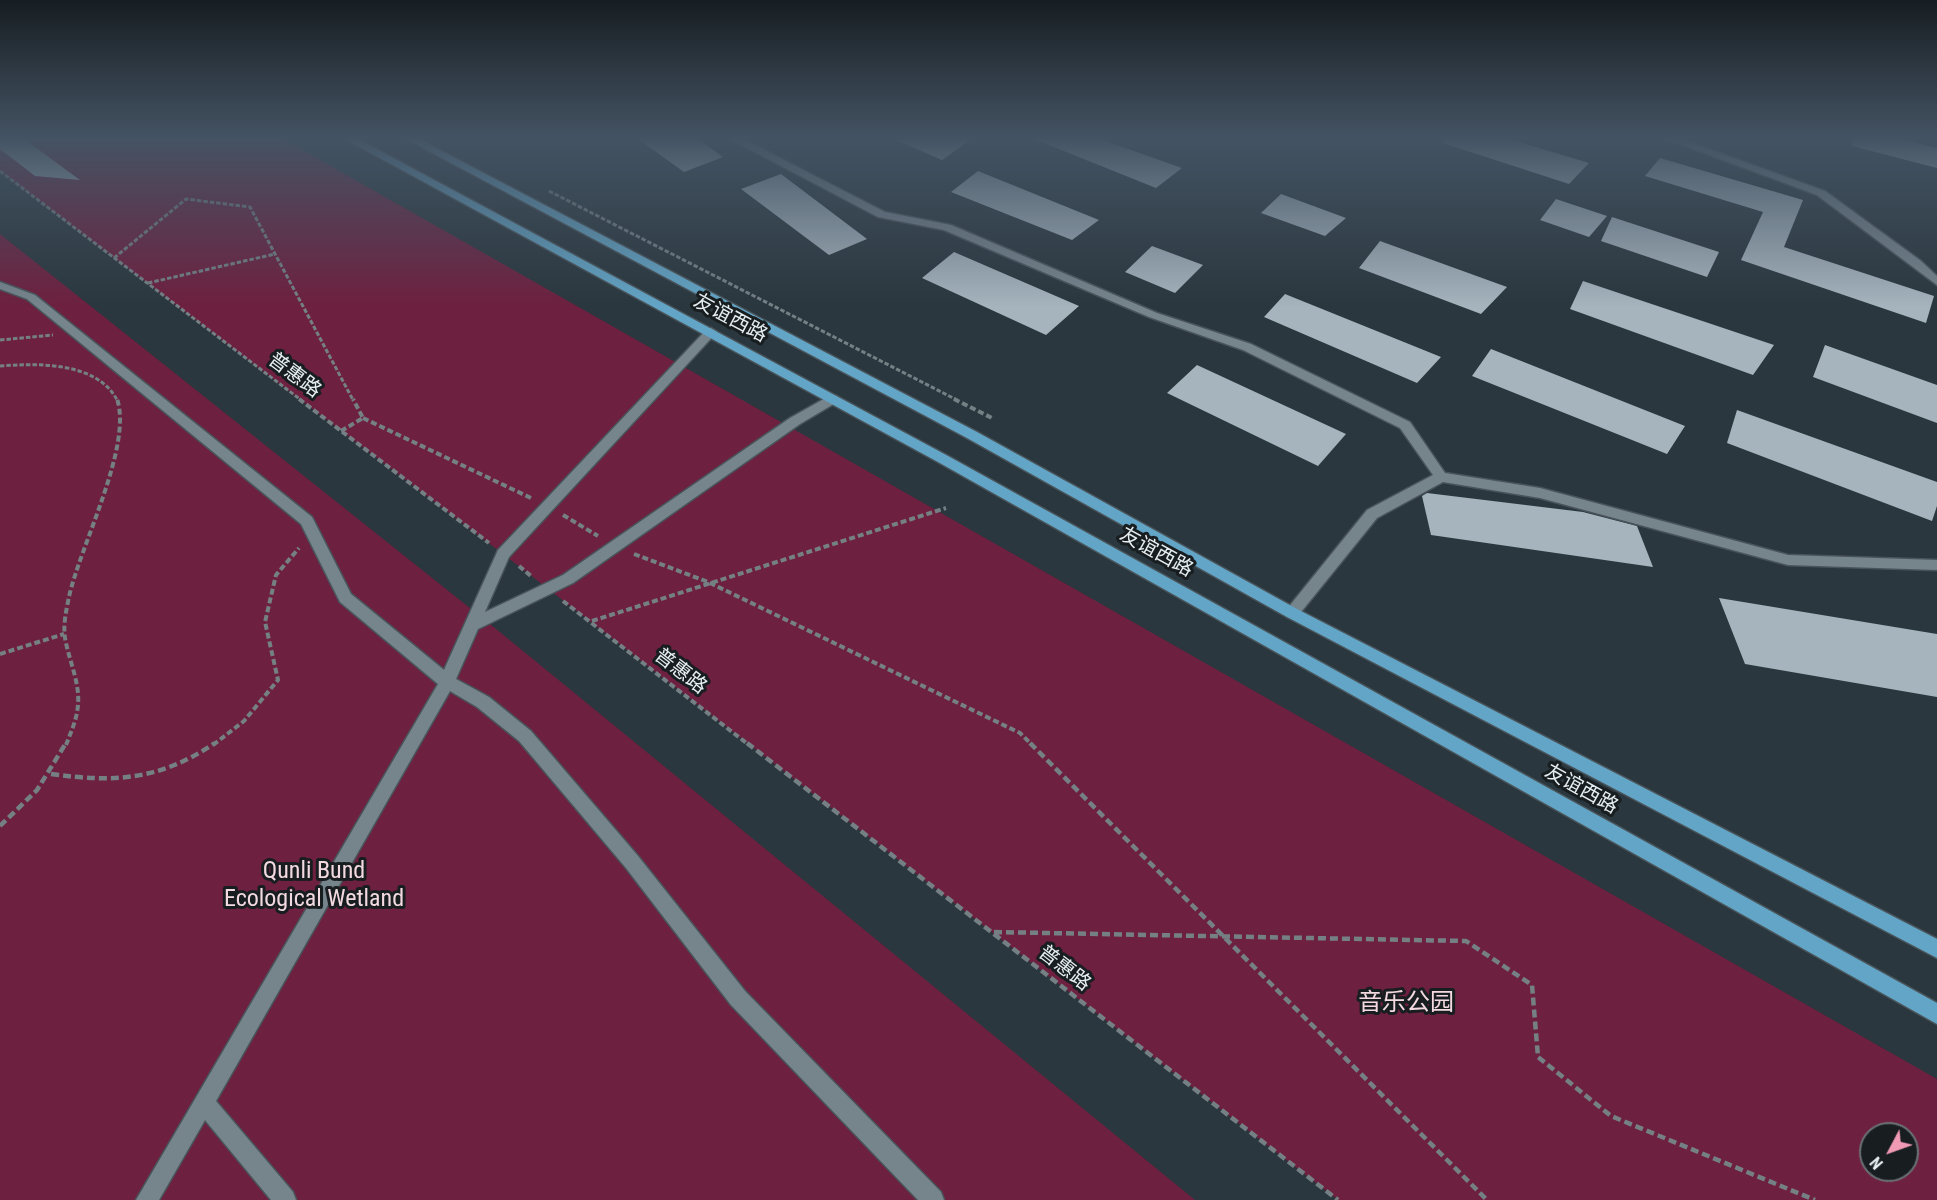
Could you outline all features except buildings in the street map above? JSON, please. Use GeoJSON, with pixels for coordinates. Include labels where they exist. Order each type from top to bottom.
{"type":"FeatureCollection","features":[{"type":"Feature","properties":{"kind":"main road","name":"友谊西路"},"geometry":{"type":"LineString","coordinates":[[455,195],[834,399],[1937,1014]]}},
{"type":"Feature","properties":{"kind":"main road","name":"友谊西路"},"geometry":{"type":"LineString","coordinates":[[517,195],[972,435],[1292,612],[1937,949]]}},
{"type":"Feature","properties":{"kind":"lane"},"geometry":{"type":"LineString","coordinates":[[843,195],[882,215],[946,227],[1153,315],[1247,346],[1405,425],[1441,477]]}},
{"type":"Feature","properties":{"kind":"lane"},"geometry":{"type":"LineString","coordinates":[[1824,195],[1917,263],[1937,282]]}},
{"type":"Feature","properties":{"kind":"lane"},"geometry":{"type":"LineString","coordinates":[[0,285],[31,297],[307,522],[345,598],[447,682],[483,702],[525,736],[632,862],[738,998],[933,1200]]}},
{"type":"Feature","properties":{"kind":"lane"},"geometry":{"type":"LineString","coordinates":[[147,1200],[447,682],[503,554],[711,332]]}},
{"type":"Feature","properties":{"kind":"lane"},"geometry":{"type":"LineString","coordinates":[[472,625],[568,579],[795,421],[834,399]]}},
{"type":"Feature","properties":{"kind":"lane"},"geometry":{"type":"LineString","coordinates":[[1292,612],[1372,514],[1441,477],[1539,493],[1788,560],[1937,565]]}},
{"type":"Feature","properties":{"kind":"lane"},"geometry":{"type":"LineString","coordinates":[[204,1103],[285,1200]]}},
{"type":"Feature","properties":{"kind":"path","name":"普惠路"},"geometry":{"type":"LineString","coordinates":[[31,195],[503,554],[1338,1200]]}},
{"type":"Feature","properties":{"kind":"path"},"geometry":{"type":"LineString","coordinates":[[558,195],[992,418]]}},
{"type":"Feature","properties":{"kind":"path"},"geometry":{"type":"LineString","coordinates":[[114,258],[186,199],[250,207],[363,417],[548,506],[614,546],[708,582],[1020,733],[1487,1200]]}},
{"type":"Feature","properties":{"kind":"path"},"geometry":{"type":"LineString","coordinates":[[147,283],[276,254]]}},
{"type":"Feature","properties":{"kind":"path"},"geometry":{"type":"LineString","coordinates":[[0,340],[22,340],[73,331]]}},
{"type":"Feature","properties":{"kind":"path"},"geometry":{"type":"LineString","coordinates":[[0,366],[72,369],[99,379],[111,387],[117,400],[118,442],[79,560],[64,634],[78,688],[77,714],[67,743],[51,774],[25,807],[0,826]]}},
{"type":"Feature","properties":{"kind":"path"},"geometry":{"type":"LineString","coordinates":[[341,431],[363,417]]}},
{"type":"Feature","properties":{"kind":"path"},"geometry":{"type":"LineString","coordinates":[[591,622],[708,582],[946,508]]}},
{"type":"Feature","properties":{"kind":"path"},"geometry":{"type":"LineString","coordinates":[[51,774],[98,780],[140,775],[201,754],[231,735],[263,704],[279,680],[265,622],[276,574],[312,533]]}},
{"type":"Feature","properties":{"kind":"path"},"geometry":{"type":"LineString","coordinates":[[0,654],[64,634]]}},
{"type":"Feature","properties":{"kind":"path"},"geometry":{"type":"LineString","coordinates":[[992,932],[1466,941],[1532,985],[1538,1057],[1611,1116],[1815,1200]]}},
{"type":"Feature","properties":{"kind":"green space","name":"音乐公园"},"geometry":{"type":"Polygon","coordinates":[[[32,195],[382,195],[1937,1079],[1937,1200],[1338,1200],[503,554],[32,195]]]}},
{"type":"Feature","properties":{"kind":"green space","name":"Qunli Bund Ecological Wetland"},"geometry":{"type":"Polygon","coordinates":[[[0,234],[490,624],[1195,1200],[0,1200],[0,234]]]}}]}
